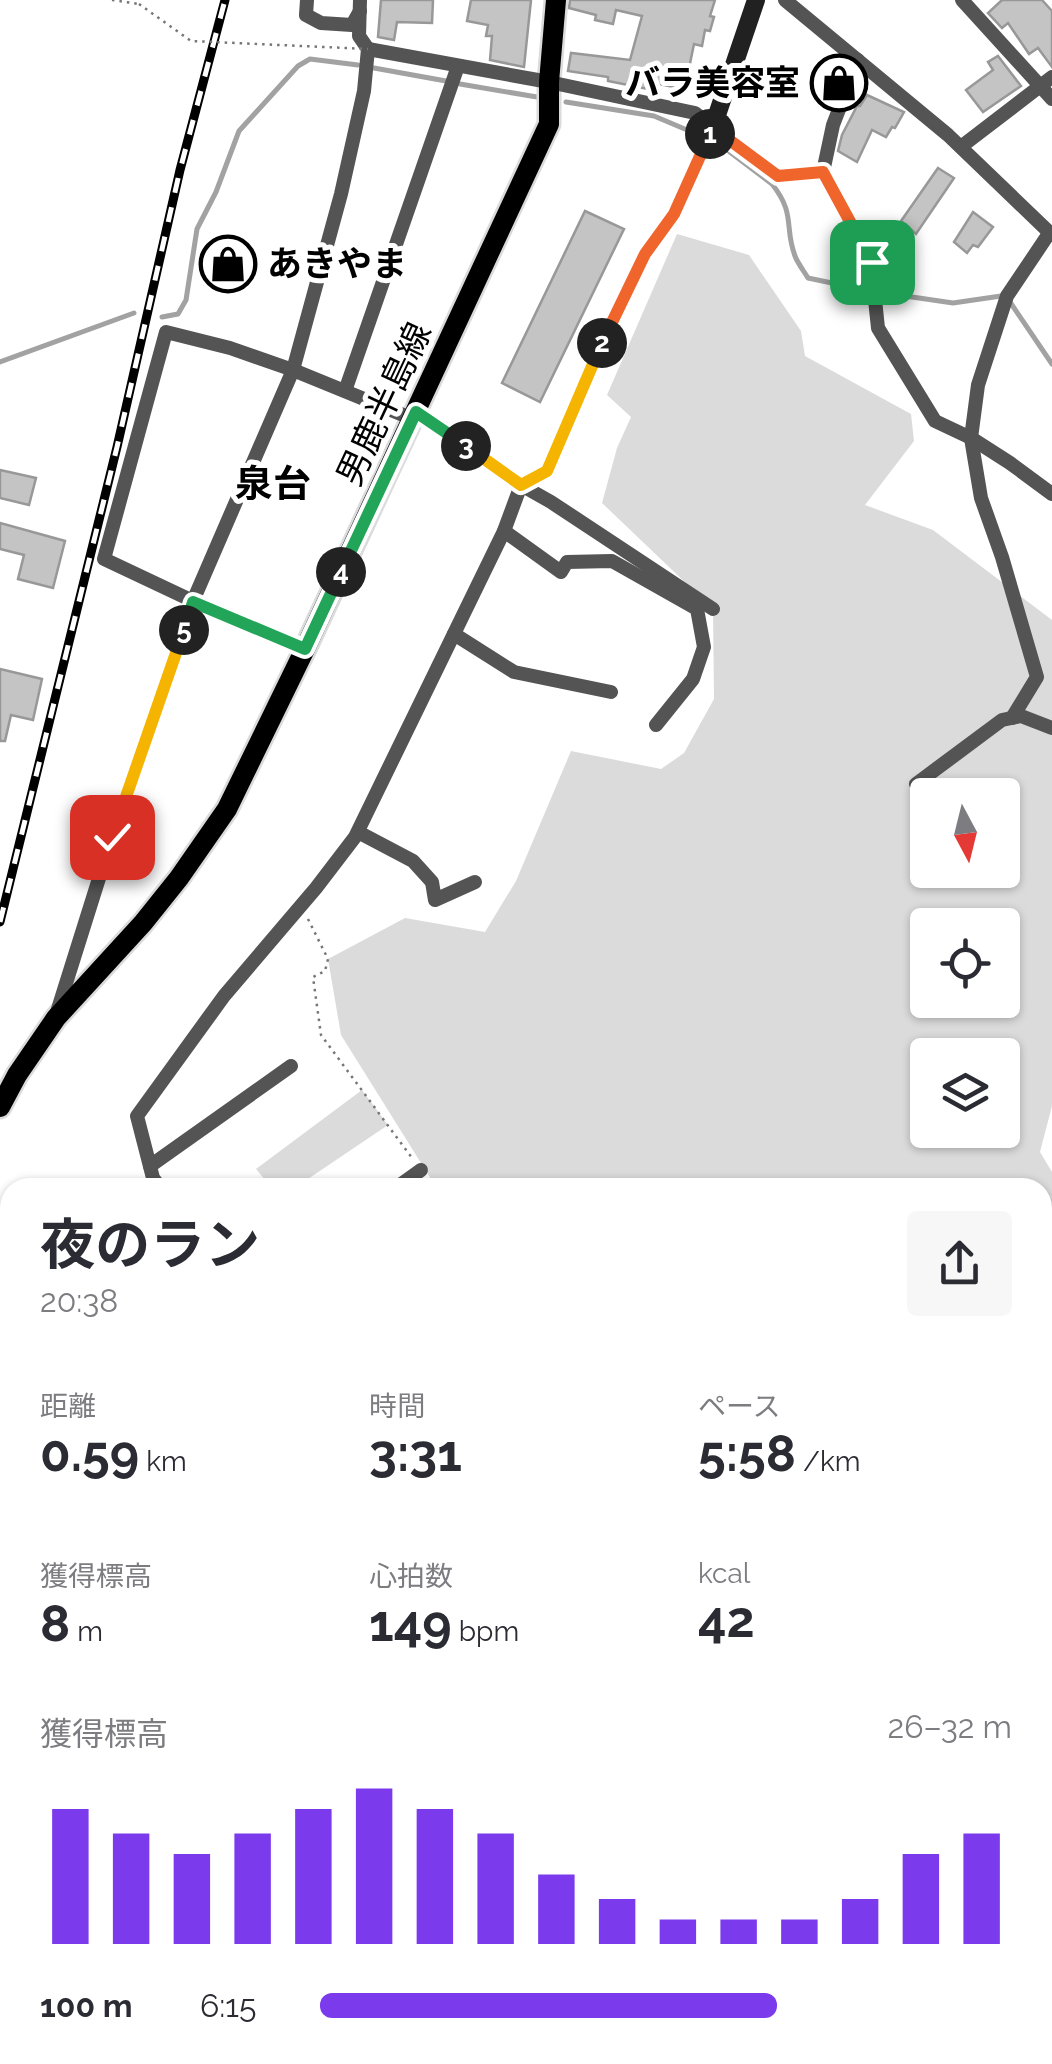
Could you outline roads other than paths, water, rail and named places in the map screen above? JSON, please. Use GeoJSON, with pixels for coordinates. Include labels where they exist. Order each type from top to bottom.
{"type":"FeatureCollection","features":[{"type":"Feature","properties":{"kind":"main road","name":"男鹿半島線"},"geometry":{"type":"LineString","coordinates":[[0,1106],[56,1018],[180,878],[227,809],[549,124],[556,0]]}},
{"type":"Feature","properties":{"kind":"street"},"geometry":{"type":"LineString","coordinates":[[307,0],[306,15],[321,23],[352,25],[360,5]]}},
{"type":"Feature","properties":{"kind":"street"},"geometry":{"type":"LineString","coordinates":[[154,1178],[137,1116],[224,996],[358,832],[504,531],[521,485],[547,471],[618,306],[645,254],[674,214],[698,164],[756,0]]}},
{"type":"Feature","properties":{"kind":"street"},"geometry":{"type":"LineString","coordinates":[[785,0],[962,146],[1051,233],[1006,296],[978,385],[971,438],[980,498],[1002,557],[1037,677],[1012,718]]}},
{"type":"Feature","properties":{"kind":"street"},"geometry":{"type":"LineString","coordinates":[[962,0],[1046,81],[1052,99]]}},
{"type":"Feature","properties":{"kind":"street"},"geometry":{"type":"LineString","coordinates":[[56,1018],[112,837],[193,602],[294,370],[364,92],[368,49],[359,36],[360,5]]}},
{"type":"Feature","properties":{"kind":"street"},"geometry":{"type":"LineString","coordinates":[[368,49],[694,113],[715,120],[778,176],[823,172]]}},
{"type":"Feature","properties":{"kind":"street"},"geometry":{"type":"LineString","coordinates":[[858,60],[833,126],[823,172],[872,262],[878,328],[935,421],[1010,462],[1052,494]]}},
{"type":"Feature","properties":{"kind":"street"},"geometry":{"type":"LineString","coordinates":[[346,391],[458,66]]}},
{"type":"Feature","properties":{"kind":"street"},"geometry":{"type":"LineString","coordinates":[[962,146],[1046,81]]}},
{"type":"Feature","properties":{"kind":"street"},"geometry":{"type":"LineString","coordinates":[[305,649],[104,560],[166,332],[230,348],[415,416],[713,609]]}},
{"type":"Feature","properties":{"kind":"street"},"geometry":{"type":"LineString","coordinates":[[504,531],[561,572],[567,562],[612,562],[697,609],[704,647],[692,679],[656,725]]}},
{"type":"Feature","properties":{"kind":"street"},"geometry":{"type":"LineString","coordinates":[[454,634],[514,672],[610,692]]}},
{"type":"Feature","properties":{"kind":"street"},"geometry":{"type":"LineString","coordinates":[[924,778],[1002,720],[1020,716],[1052,728]]}},
{"type":"Feature","properties":{"kind":"street"},"geometry":{"type":"LineString","coordinates":[[358,832],[414,861],[432,882],[434,900],[475,882]]}},
{"type":"Feature","properties":{"kind":"street"},"geometry":{"type":"LineString","coordinates":[[150,1166],[292,1066]]}},
{"type":"Feature","properties":{"kind":"street"},"geometry":{"type":"LineString","coordinates":[[410,1178],[421,1170]]}},
{"type":"Feature","properties":{"kind":"waterway"},"geometry":{"type":"LineString","coordinates":[[162,317],[178,314],[186,300],[197,229],[239,131],[298,66],[310,59],[358,65]]}},
{"type":"Feature","properties":{"kind":"waterway"},"geometry":{"type":"LineString","coordinates":[[374,68],[446,81]]}},
{"type":"Feature","properties":{"kind":"waterway"},"geometry":{"type":"LineString","coordinates":[[460,84],[537,97]]}},
{"type":"Feature","properties":{"kind":"waterway"},"geometry":{"type":"LineString","coordinates":[[566,102],[654,116],[699,135]]}},
{"type":"Feature","properties":{"kind":"waterway"},"geometry":{"type":"LineString","coordinates":[[714,140],[772,184],[787,212],[795,256],[808,278],[870,291]]}},
{"type":"Feature","properties":{"kind":"waterway"},"geometry":{"type":"LineString","coordinates":[[878,292],[953,303],[1001,296]]}},
{"type":"Feature","properties":{"kind":"waterway"},"geometry":{"type":"LineString","coordinates":[[1010,302],[1052,364]]}},
{"type":"Feature","properties":{"kind":"waterway"},"geometry":{"type":"LineString","coordinates":[[0,362],[134,313]]}},
{"type":"Feature","properties":{"kind":"railway"},"geometry":{"type":"LineString","coordinates":[[0,922],[117,447],[180,170],[225,0]]}},
{"type":"Feature","properties":{"kind":"place","name":"バラ美容室"},"geometry":{"type":"Point","coordinates":[839,83]}},
{"type":"Feature","properties":{"kind":"place","name":"あきやま"},"geometry":{"type":"Point","coordinates":[228,264]}},
{"type":"Feature","properties":{"kind":"district","name":"泉台"},"geometry":{"type":"Point","coordinates":[273,484]}}]}
